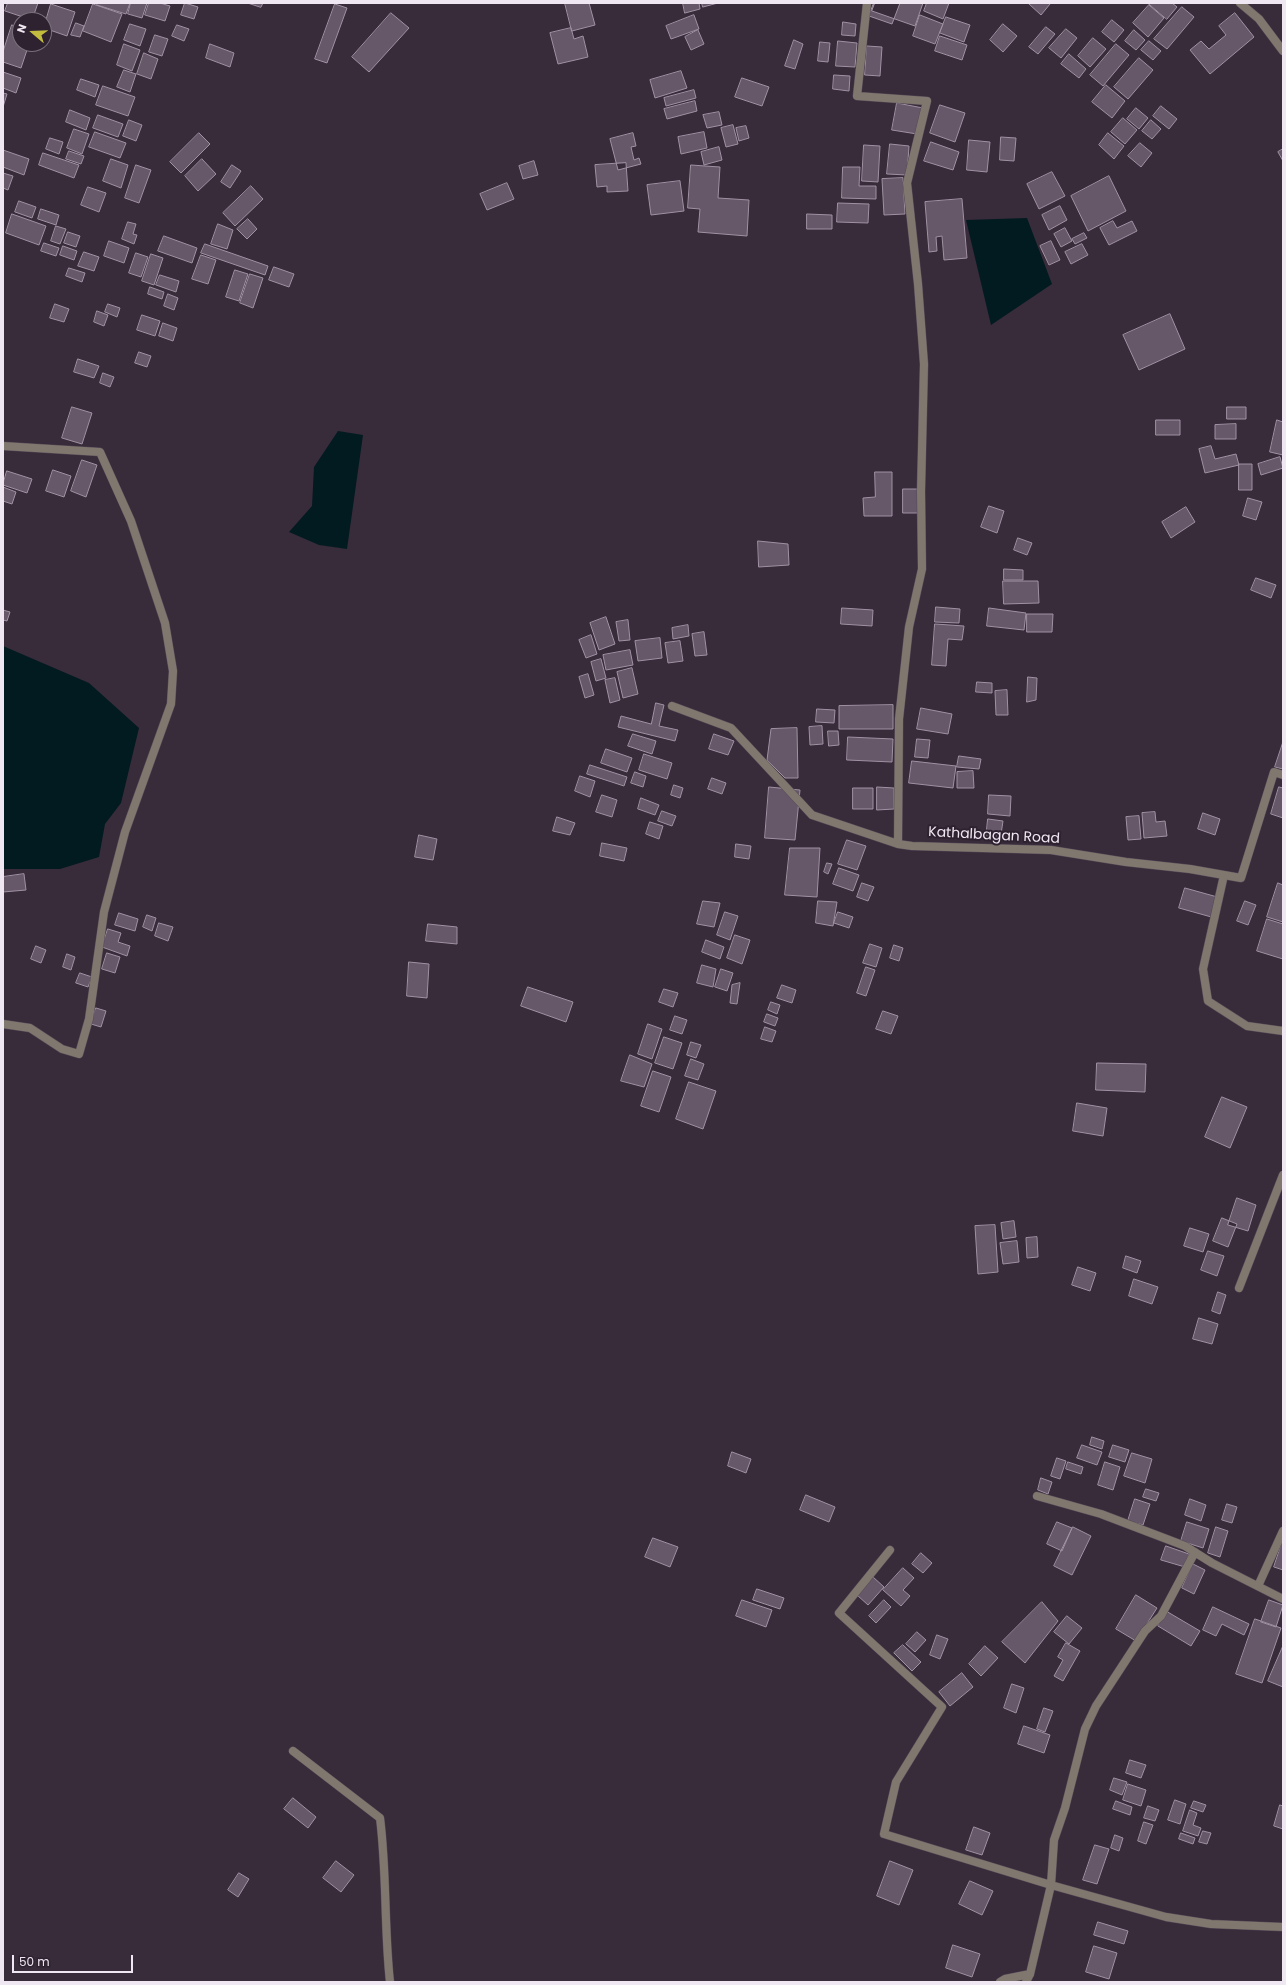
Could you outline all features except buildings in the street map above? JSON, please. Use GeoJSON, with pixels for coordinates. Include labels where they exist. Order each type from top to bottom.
{"type":"FeatureCollection","features":[{"type":"Feature","properties":{"kind":"street"},"geometry":{"type":"LineString","coordinates":[[867,3],[857,96],[927,101],[907,183],[918,284],[924,364],[921,491],[922,569],[909,627],[899,718],[898,844]]}},
{"type":"Feature","properties":{"kind":"street"},"geometry":{"type":"LineString","coordinates":[[1240,3],[1259,19],[1283,50]]}},
{"type":"Feature","properties":{"kind":"street"},"geometry":{"type":"LineString","coordinates":[[3,446],[100,452],[131,521],[145,568],[165,623],[172,671],[171,704],[125,832],[104,912],[89,1019],[79,1054],[62,1049],[30,1028],[3,1024]]}},
{"type":"Feature","properties":{"kind":"street","name":"Kathalbagan Road"},"geometry":{"type":"LineString","coordinates":[[672,706],[731,728],[812,815],[898,844],[1051,850],[1126,862],[1190,869],[1241,878],[1274,772],[1283,775]]}},
{"type":"Feature","properties":{"kind":"street"},"geometry":{"type":"LineString","coordinates":[[1224,875],[1203,969],[1208,1001],[1247,1026],[1283,1031]]}},
{"type":"Feature","properties":{"kind":"street"},"geometry":{"type":"LineString","coordinates":[[1239,1288],[1283,1175]]}},
{"type":"Feature","properties":{"kind":"street"},"geometry":{"type":"LineString","coordinates":[[1037,1496],[1100,1514],[1185,1546],[1283,1599]]}},
{"type":"Feature","properties":{"kind":"street"},"geometry":{"type":"LineString","coordinates":[[1258,1586],[1283,1531]]}},
{"type":"Feature","properties":{"kind":"street"},"geometry":{"type":"LineString","coordinates":[[890,1550],[839,1613],[942,1707],[896,1782],[884,1834],[1052,1885],[1166,1917],[1210,1924],[1283,1927]]}},
{"type":"Feature","properties":{"kind":"street"},"geometry":{"type":"LineString","coordinates":[[1026,1982],[1030,1974],[1052,1885],[1054,1840],[1064,1808],[1084,1729],[1096,1706],[1145,1632],[1161,1616],[1195,1552]]}},
{"type":"Feature","properties":{"kind":"street"},"geometry":{"type":"LineString","coordinates":[[294,1751],[380,1818],[385,1857],[387,1950],[390,1982]]}},
{"type":"Feature","properties":{"kind":"street"},"geometry":{"type":"LineString","coordinates":[[1000,1982],[1005,1979],[1030,1974]]}},
{"type":"Feature","properties":{"kind":"shaded area"},"geometry":{"type":"Polygon","coordinates":[[[1027,218],[1052,284],[991,325],[966,220],[1027,218]]]}},
{"type":"Feature","properties":{"kind":"shaded area"},"geometry":{"type":"Polygon","coordinates":[[[338,431],[363,435],[347,549],[319,545],[289,532],[312,506],[314,467],[338,431]]]}},
{"type":"Feature","properties":{"kind":"shaded area"},"geometry":{"type":"Polygon","coordinates":[[[3,646],[89,683],[139,728],[121,803],[105,824],[99,857],[60,869],[3,869],[3,646]]]}}]}
